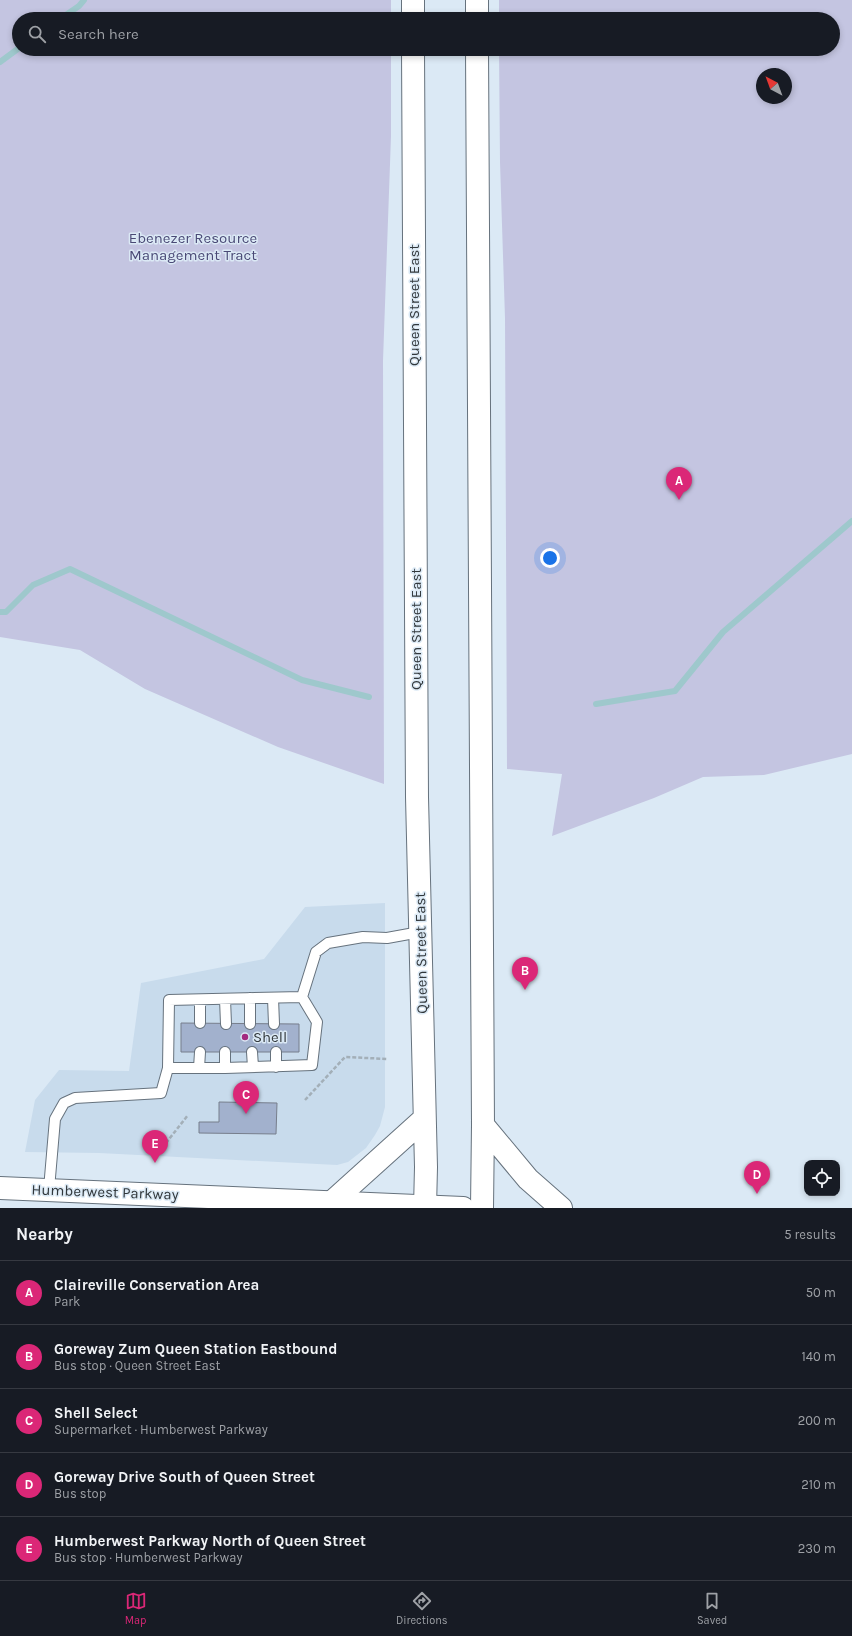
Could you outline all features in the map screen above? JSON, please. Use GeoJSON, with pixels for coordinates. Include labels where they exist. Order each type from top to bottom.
{"type":"FeatureCollection","features":[{"type":"Feature","properties":{"kind":"main road"},"geometry":{"type":"LineString","coordinates":[[413,0],[413,12]]}},
{"type":"Feature","properties":{"kind":"main road"},"geometry":{"type":"LineString","coordinates":[[476,0],[477,12]]}},
{"type":"Feature","properties":{"kind":"main road","name":"Queen Street East"},"geometry":{"type":"LineString","coordinates":[[413,56],[417,797],[426,1167],[425,1207]]}},
{"type":"Feature","properties":{"kind":"main road"},"geometry":{"type":"LineString","coordinates":[[477,56],[483,1124],[482,1208]]}},
{"type":"Feature","properties":{"kind":"main road"},"geometry":{"type":"LineString","coordinates":[[332,1202],[424,1119]]}},
{"type":"Feature","properties":{"kind":"main road"},"geometry":{"type":"LineString","coordinates":[[483,1124],[528,1179],[561,1208]]}},
{"type":"Feature","properties":{"kind":"main road","name":"Humberwest Parkway"},"geometry":{"type":"LineString","coordinates":[[0,1188],[463,1208]]}},
{"type":"Feature","properties":{"kind":"lane"},"geometry":{"type":"LineString","coordinates":[[168,1068],[276,1067],[312,1065],[317,1022],[302,997],[316,952],[328,943],[363,937],[387,938],[420,932]]}},
{"type":"Feature","properties":{"kind":"lane"},"geometry":{"type":"LineString","coordinates":[[49,1189],[55,1120],[64,1103],[75,1098],[161,1092],[168,1068],[169,1000],[302,997]]}},
{"type":"Feature","properties":{"kind":"lane"},"geometry":{"type":"LineString","coordinates":[[250,998],[250,1024]]}},
{"type":"Feature","properties":{"kind":"lane"},"geometry":{"type":"LineString","coordinates":[[273,998],[274,1024]]}},
{"type":"Feature","properties":{"kind":"lane"},"geometry":{"type":"LineString","coordinates":[[225,999],[226,1024]]}},
{"type":"Feature","properties":{"kind":"lane"},"geometry":{"type":"LineString","coordinates":[[200,1000],[200,1023]]}},
{"type":"Feature","properties":{"kind":"lane"},"geometry":{"type":"LineString","coordinates":[[199,1068],[200,1052]]}},
{"type":"Feature","properties":{"kind":"lane"},"geometry":{"type":"LineString","coordinates":[[225,1052],[225,1068]]}},
{"type":"Feature","properties":{"kind":"lane"},"geometry":{"type":"LineString","coordinates":[[252,1052],[253,1067]]}},
{"type":"Feature","properties":{"kind":"lane"},"geometry":{"type":"LineString","coordinates":[[276,1052],[276,1067]]}},
{"type":"Feature","properties":{"kind":"path"},"geometry":{"type":"LineString","coordinates":[[305,1100],[344,1057],[388,1059]]}},
{"type":"Feature","properties":{"kind":"path"},"geometry":{"type":"LineString","coordinates":[[166,1143],[188,1115]]}},
{"type":"Feature","properties":{"kind":"shaded area"},"geometry":{"type":"Polygon","coordinates":[[[385,903],[385,1107],[380,1126],[375,1135],[366,1148],[348,1162],[337,1165],[99,1153],[25,1152],[35,1100],[59,1070],[129,1071],[141,983],[264,959],[305,907],[385,903]]]}},
{"type":"Feature","properties":{"kind":"green space","name":"Ebenezer Resource Management Tract"},"geometry":{"type":"Polygon","coordinates":[[[0,0],[391,0],[391,12],[12,12],[12,56],[391,56],[391,136],[383,361],[384,784],[278,747],[145,689],[80,650],[0,637],[0,0]]]}},
{"type":"Feature","properties":{"kind":"green space"},"geometry":{"type":"Polygon","coordinates":[[[499,0],[852,0],[852,754],[764,775],[703,777],[654,798],[552,836],[562,774],[507,769],[505,318],[500,162],[499,56],[840,56],[840,12],[499,12],[499,0]]]}},
{"type":"Feature","properties":{"kind":"building"},"geometry":{"type":"Polygon","coordinates":[[[181,1023],[299,1024],[299,1052],[181,1052],[181,1023]]]}},
{"type":"Feature","properties":{"kind":"building"},"geometry":{"type":"Polygon","coordinates":[[[219,1102],[277,1103],[276,1134],[199,1133],[199,1122],[219,1122],[219,1102]]]}},
{"type":"Feature","properties":{"kind":"waterway"},"geometry":{"type":"LineString","coordinates":[[70,12],[79,6],[84,0]]}},
{"type":"Feature","properties":{"kind":"waterway"},"geometry":{"type":"LineString","coordinates":[[0,62],[12,53]]}},
{"type":"Feature","properties":{"kind":"waterway"},"geometry":{"type":"LineString","coordinates":[[596,704],[675,691],[723,632],[852,521]]}},
{"type":"Feature","properties":{"kind":"waterway"},"geometry":{"type":"LineString","coordinates":[[0,612],[6,612],[33,585],[70,569],[302,680],[369,697]]}},
{"type":"Feature","properties":{"kind":"place","name":"Claireville Conservation Area"},"geometry":{"type":"Point","coordinates":[679,500]}},
{"type":"Feature","properties":{"kind":"place","name":"Goreway Zum Queen Station Eastbound"},"geometry":{"type":"Point","coordinates":[525,990]}},
{"type":"Feature","properties":{"kind":"place","name":"Shell"},"geometry":{"type":"Point","coordinates":[245,1037]}},
{"type":"Feature","properties":{"kind":"place","name":"Shell Select"},"geometry":{"type":"Point","coordinates":[246,1114]}},
{"type":"Feature","properties":{"kind":"place","name":"Humberwest Parkway North of Queen Street"},"geometry":{"type":"Point","coordinates":[155,1163]}},
{"type":"Feature","properties":{"kind":"place","name":"Goreway Drive South of Queen Street"},"geometry":{"type":"Point","coordinates":[757,1194]}}]}
